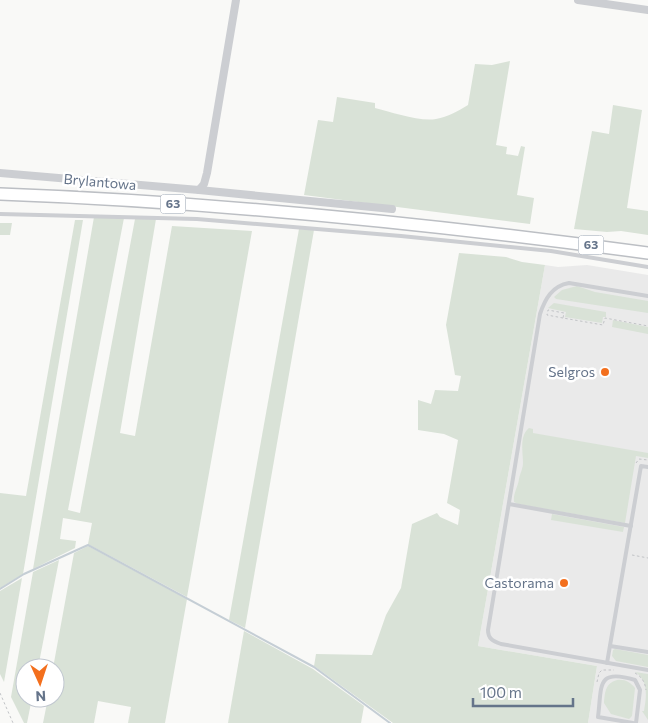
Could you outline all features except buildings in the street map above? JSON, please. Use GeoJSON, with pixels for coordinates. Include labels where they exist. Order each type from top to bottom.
{"type":"FeatureCollection","features":[{"type":"Feature","properties":{"kind":"main road","name":"63"},"geometry":{"type":"LineString","coordinates":[[0,194],[238,208],[534,238],[648,253]]}},
{"type":"Feature","properties":{"kind":"street"},"geometry":{"type":"LineString","coordinates":[[199,190],[204,184],[207,173],[236,0]]}},
{"type":"Feature","properties":{"kind":"street"},"geometry":{"type":"LineString","coordinates":[[578,0],[648,10]]}},
{"type":"Feature","properties":{"kind":"street","name":"Brylantowa"},"geometry":{"type":"LineString","coordinates":[[0,173],[392,209]]}},
{"type":"Feature","properties":{"kind":"lane"},"geometry":{"type":"LineString","coordinates":[[0,214],[197,219],[533,249],[648,267]]}},
{"type":"Feature","properties":{"kind":"lane"},"geometry":{"type":"LineString","coordinates":[[648,296],[569,283],[553,290],[544,304],[540,314],[488,630],[489,637],[494,642],[648,670]]}},
{"type":"Feature","properties":{"kind":"lane"},"geometry":{"type":"LineString","coordinates":[[607,662],[641,466],[648,467]]}},
{"type":"Feature","properties":{"kind":"lane"},"geometry":{"type":"LineString","coordinates":[[509,504],[631,526]]}},
{"type":"Feature","properties":{"kind":"lane"},"geometry":{"type":"LineString","coordinates":[[610,646],[648,652]]}},
{"type":"Feature","properties":{"kind":"lane"},"geometry":{"type":"LineString","coordinates":[[614,674],[635,680],[640,690],[634,723],[598,717],[602,683],[606,678],[614,674]]}},
{"type":"Feature","properties":{"kind":"path"},"geometry":{"type":"LineString","coordinates":[[563,318],[564,313],[548,310],[547,314],[563,318],[604,325],[605,318],[648,326]]}},
{"type":"Feature","properties":{"kind":"path"},"geometry":{"type":"LineString","coordinates":[[626,554],[648,558]]}},
{"type":"Feature","properties":{"kind":"path"},"geometry":{"type":"LineString","coordinates":[[596,688],[599,673],[602,670],[620,671]]}},
{"type":"Feature","properties":{"kind":"path"},"geometry":{"type":"LineString","coordinates":[[634,673],[642,679],[646,690]]}},
{"type":"Feature","properties":{"kind":"path"},"geometry":{"type":"LineString","coordinates":[[0,692],[13,723]]}},
{"type":"Feature","properties":{"kind":"shaded area"},"geometry":{"type":"Polygon","coordinates":[[[510,61],[496,145],[507,147],[506,154],[518,156],[521,146],[525,147],[517,195],[534,198],[530,224],[304,195],[318,120],[333,122],[337,97],[375,103],[375,108],[406,116],[429,120],[436,119],[457,112],[468,105],[475,64],[492,65],[510,61]]]}},
{"type":"Feature","properties":{"kind":"shaded area"},"geometry":{"type":"Polygon","coordinates":[[[613,105],[642,110],[627,208],[648,211],[648,235],[621,231],[607,232],[574,229],[592,131],[609,134],[613,105]]]}},
{"type":"Feature","properties":{"kind":"shaded area"},"geometry":{"type":"Polygon","coordinates":[[[94,217],[124,218],[68,510],[80,513],[135,219],[156,219],[120,433],[135,436],[172,226],[252,231],[187,597],[88,544],[92,523],[63,518],[60,539],[76,541],[75,548],[33,569],[94,217]]]}},
{"type":"Feature","properties":{"kind":"shaded area"},"geometry":{"type":"Polygon","coordinates":[[[75,220],[83,220],[23,574],[0,588],[0,493],[26,496],[75,220]]]}},
{"type":"Feature","properties":{"kind":"shaded area"},"geometry":{"type":"Polygon","coordinates":[[[0,223],[12,223],[10,235],[0,235],[0,223]]]}},
{"type":"Feature","properties":{"kind":"shaded area"},"geometry":{"type":"Polygon","coordinates":[[[299,229],[314,230],[245,628],[229,620],[299,229]]]}},
{"type":"Feature","properties":{"kind":"shaded area"},"geometry":{"type":"Polygon","coordinates":[[[459,253],[506,257],[522,262],[545,265],[478,646],[597,666],[588,723],[393,723],[314,666],[316,654],[372,655],[386,615],[401,588],[412,524],[437,513],[440,517],[458,525],[460,510],[447,503],[458,440],[444,434],[418,430],[418,400],[431,404],[435,390],[458,391],[461,376],[455,375],[446,325],[459,253]]]}},
{"type":"Feature","properties":{"kind":"shaded area"},"geometry":{"type":"Polygon","coordinates":[[[545,265],[558,267],[587,265],[648,275],[648,723],[588,723],[597,666],[478,646],[545,265]]]}},
{"type":"Feature","properties":{"kind":"shaded area"},"geometry":{"type":"Polygon","coordinates":[[[577,286],[595,292],[648,301],[648,313],[556,299],[554,297],[562,290],[577,286]]]}},
{"type":"Feature","properties":{"kind":"shaded area"},"geometry":{"type":"Polygon","coordinates":[[[554,303],[606,312],[606,317],[603,317],[602,323],[565,317],[566,312],[548,308],[554,303]]]}},
{"type":"Feature","properties":{"kind":"shaded area"},"geometry":{"type":"Polygon","coordinates":[[[613,320],[648,327],[648,334],[612,327],[613,320]]]}},
{"type":"Feature","properties":{"kind":"shaded area"},"geometry":{"type":"Polygon","coordinates":[[[529,428],[533,429],[533,433],[648,453],[648,458],[636,456],[625,523],[514,502],[523,465],[522,449],[524,435],[529,428]]]}},
{"type":"Feature","properties":{"kind":"shaded area"},"geometry":{"type":"Polygon","coordinates":[[[552,514],[624,527],[623,532],[551,520],[552,514]]]}},
{"type":"Feature","properties":{"kind":"shaded area"},"geometry":{"type":"Polygon","coordinates":[[[88,546],[187,599],[165,723],[128,723],[131,707],[98,701],[94,723],[43,723],[46,708],[65,708],[65,658],[55,658],[74,553],[88,546]]]}},
{"type":"Feature","properties":{"kind":"shaded area"},"geometry":{"type":"Polygon","coordinates":[[[59,560],[40,658],[18,658],[33,572],[59,560]]]}},
{"type":"Feature","properties":{"kind":"shaded area"},"geometry":{"type":"Polygon","coordinates":[[[22,578],[4,682],[0,674],[0,591],[22,578]]]}},
{"type":"Feature","properties":{"kind":"shaded area"},"geometry":{"type":"Polygon","coordinates":[[[244,631],[313,669],[364,706],[361,723],[228,723],[244,631]]]}},
{"type":"Feature","properties":{"kind":"shaded area"},"geometry":{"type":"Polygon","coordinates":[[[615,649],[648,655],[648,667],[616,661],[612,656],[615,649]]]}},
{"type":"Feature","properties":{"kind":"shaded area"},"geometry":{"type":"Polygon","coordinates":[[[635,672],[648,674],[648,720],[642,711],[644,711],[646,689],[642,679],[635,672]]]}},
{"type":"Feature","properties":{"kind":"shaded area"},"geometry":{"type":"Polygon","coordinates":[[[15,674],[15,705],[11,697],[15,674]]]}},
{"type":"Feature","properties":{"kind":"shaded area"},"geometry":{"type":"Polygon","coordinates":[[[617,680],[627,681],[635,688],[632,716],[629,719],[611,714],[604,703],[605,692],[608,686],[617,680]]]}},
{"type":"Feature","properties":{"kind":"shaded area"},"geometry":{"type":"Polygon","coordinates":[[[16,708],[30,708],[27,723],[24,723],[16,708]]]}},
{"type":"Feature","properties":{"kind":"waterway"},"geometry":{"type":"LineString","coordinates":[[0,589],[24,574],[88,545],[314,667],[390,723]]}},
{"type":"Feature","properties":{"kind":"place","name":"Selgros"},"geometry":{"type":"Point","coordinates":[605,372]}},
{"type":"Feature","properties":{"kind":"place","name":"Castorama"},"geometry":{"type":"Point","coordinates":[564,583]}}]}
